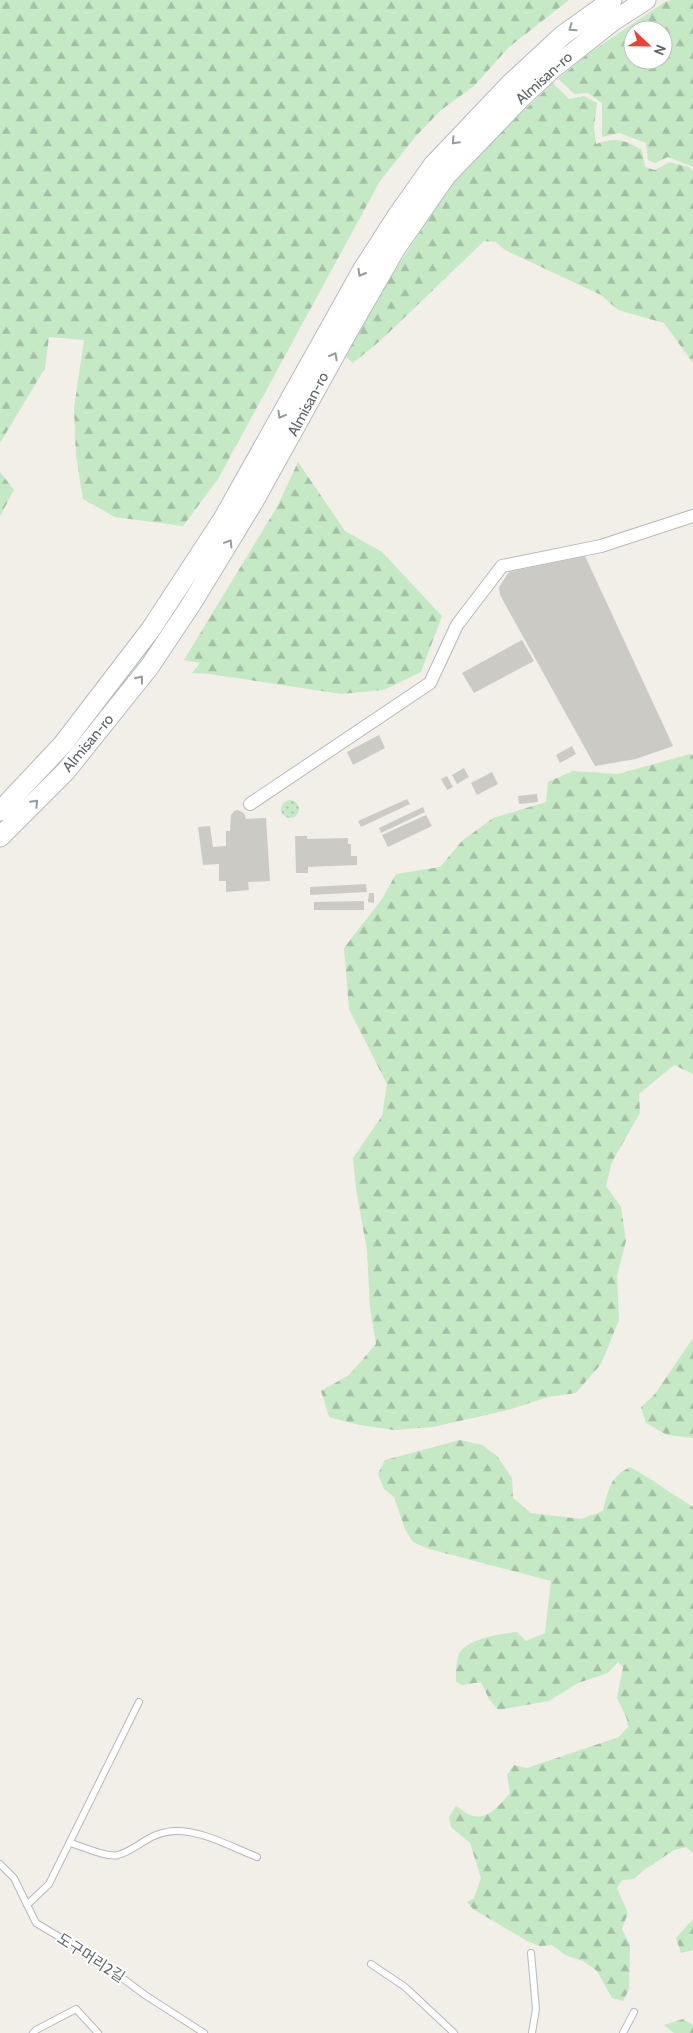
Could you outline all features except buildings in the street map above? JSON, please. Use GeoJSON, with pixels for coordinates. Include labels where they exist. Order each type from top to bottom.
{"type":"FeatureCollection","features":[{"type":"Feature","properties":{"kind":"main road","name":"Almisan-ro"},"geometry":{"type":"LineString","coordinates":[[0,811],[63,744],[151,629],[223,519],[363,269],[397,216],[434,164],[536,59],[563,35],[612,0]]}},
{"type":"Feature","properties":{"kind":"main road","name":"Almisan-ro"},"geometry":{"type":"LineString","coordinates":[[0,837],[66,771],[150,666],[190,606],[254,501],[396,248],[446,176],[522,97],[551,70],[613,21],[646,0]]}},
{"type":"Feature","properties":{"kind":"street"},"geometry":{"type":"LineString","coordinates":[[250,804],[430,683],[457,625],[502,566],[601,546],[693,516]]}},
{"type":"Feature","properties":{"kind":"lane"},"geometry":{"type":"LineString","coordinates":[[27,1905],[50,1884],[139,1702]]}},
{"type":"Feature","properties":{"kind":"lane"},"geometry":{"type":"LineString","coordinates":[[70,1842],[100,1852],[117,1855],[153,1834],[174,1831],[198,1834],[257,1857]]}},
{"type":"Feature","properties":{"kind":"lane","name":"도구머리2길"},"geometry":{"type":"LineString","coordinates":[[0,1864],[14,1878],[36,1923],[98,1960],[145,1995],[204,2033]]}},
{"type":"Feature","properties":{"kind":"lane"},"geometry":{"type":"LineString","coordinates":[[531,1953],[536,2009],[532,2033]]}},
{"type":"Feature","properties":{"kind":"lane"},"geometry":{"type":"LineString","coordinates":[[370,1964],[406,1987],[454,2033]]}},
{"type":"Feature","properties":{"kind":"lane"},"geometry":{"type":"LineString","coordinates":[[33,2033],[76,2009],[98,2033]]}},
{"type":"Feature","properties":{"kind":"lane"},"geometry":{"type":"LineString","coordinates":[[623,2033],[634,2012]]}},
{"type":"Feature","properties":{"kind":"green space"},"geometry":{"type":"Polygon","coordinates":[[[0,0],[569,0],[509,47],[474,86],[441,110],[416,136],[380,181],[218,479],[183,526],[115,517],[83,499],[76,456],[74,408],[84,340],[49,337],[45,368],[0,443],[0,0]]]}},
{"type":"Feature","properties":{"kind":"green space"},"geometry":{"type":"Polygon","coordinates":[[[671,0],[693,0],[693,167],[668,157],[655,163],[648,160],[646,143],[619,133],[602,137],[602,103],[588,93],[575,94],[558,79],[588,54],[623,30],[623,70],[673,70],[673,20],[638,20],[665,2],[671,0]]]}},
{"type":"Feature","properties":{"kind":"green space"},"geometry":{"type":"Polygon","coordinates":[[[553,83],[569,99],[584,96],[597,103],[594,127],[596,144],[609,140],[625,141],[642,150],[645,167],[655,170],[670,162],[689,167],[693,171],[693,363],[664,323],[618,310],[601,295],[505,250],[496,242],[484,241],[381,340],[353,363],[344,355],[388,281],[449,188],[491,142],[553,83]]]}},
{"type":"Feature","properties":{"kind":"green space"},"geometry":{"type":"Polygon","coordinates":[[[298,462],[345,531],[382,552],[442,616],[421,672],[384,690],[341,694],[210,674],[192,673],[200,663],[184,660],[277,507],[298,462]]]}},
{"type":"Feature","properties":{"kind":"green space"},"geometry":{"type":"Polygon","coordinates":[[[0,472],[14,490],[0,516],[0,472]]]}},
{"type":"Feature","properties":{"kind":"green space"},"geometry":{"type":"Polygon","coordinates":[[[690,754],[693,755],[693,1074],[674,1065],[639,1094],[640,1113],[612,1162],[606,1186],[621,1207],[626,1241],[617,1276],[619,1320],[601,1364],[576,1393],[548,1397],[508,1410],[433,1427],[394,1430],[359,1425],[329,1417],[321,1391],[349,1375],[376,1344],[370,1308],[367,1250],[356,1189],[353,1158],[382,1116],[387,1084],[349,1009],[344,948],[382,899],[396,874],[440,867],[462,841],[493,818],[546,802],[548,782],[573,771],[618,774],[690,754]]]}},
{"type":"Feature","properties":{"kind":"green space"},"geometry":{"type":"Polygon","coordinates":[[[290,800],[296,803],[299,809],[296,815],[290,818],[284,815],[281,809],[284,803],[290,800]]]}},
{"type":"Feature","properties":{"kind":"green space"},"geometry":{"type":"Polygon","coordinates":[[[693,1338],[693,1438],[667,1435],[646,1423],[641,1407],[655,1394],[693,1338]]]}},
{"type":"Feature","properties":{"kind":"green space"},"geometry":{"type":"Polygon","coordinates":[[[460,1440],[482,1445],[497,1456],[512,1478],[513,1498],[531,1513],[581,1519],[603,1511],[608,1490],[614,1480],[630,1467],[693,1507],[693,1853],[686,1847],[674,1850],[634,1879],[622,1880],[617,1888],[628,1913],[622,1929],[630,1945],[629,1989],[623,2001],[612,1998],[597,1971],[583,1961],[565,1955],[552,1945],[540,1946],[527,1941],[473,1909],[467,1902],[474,1898],[481,1878],[470,1843],[451,1827],[449,1817],[456,1806],[471,1815],[484,1816],[499,1806],[510,1793],[507,1775],[514,1765],[527,1768],[619,1737],[628,1727],[627,1719],[617,1698],[623,1667],[618,1662],[608,1673],[578,1683],[549,1701],[498,1710],[489,1699],[481,1682],[462,1685],[456,1682],[459,1654],[469,1644],[485,1638],[517,1632],[526,1641],[545,1633],[551,1581],[429,1549],[413,1542],[405,1529],[394,1497],[384,1489],[378,1474],[385,1460],[460,1440]]]}},
{"type":"Feature","properties":{"kind":"green space"},"geometry":{"type":"Polygon","coordinates":[[[693,1919],[693,1950],[681,1953],[676,1938],[693,1919]]]}},
{"type":"Feature","properties":{"kind":"green space"},"geometry":{"type":"Polygon","coordinates":[[[683,2019],[693,2025],[693,2033],[674,2033],[664,2025],[683,2019]]]}}]}
